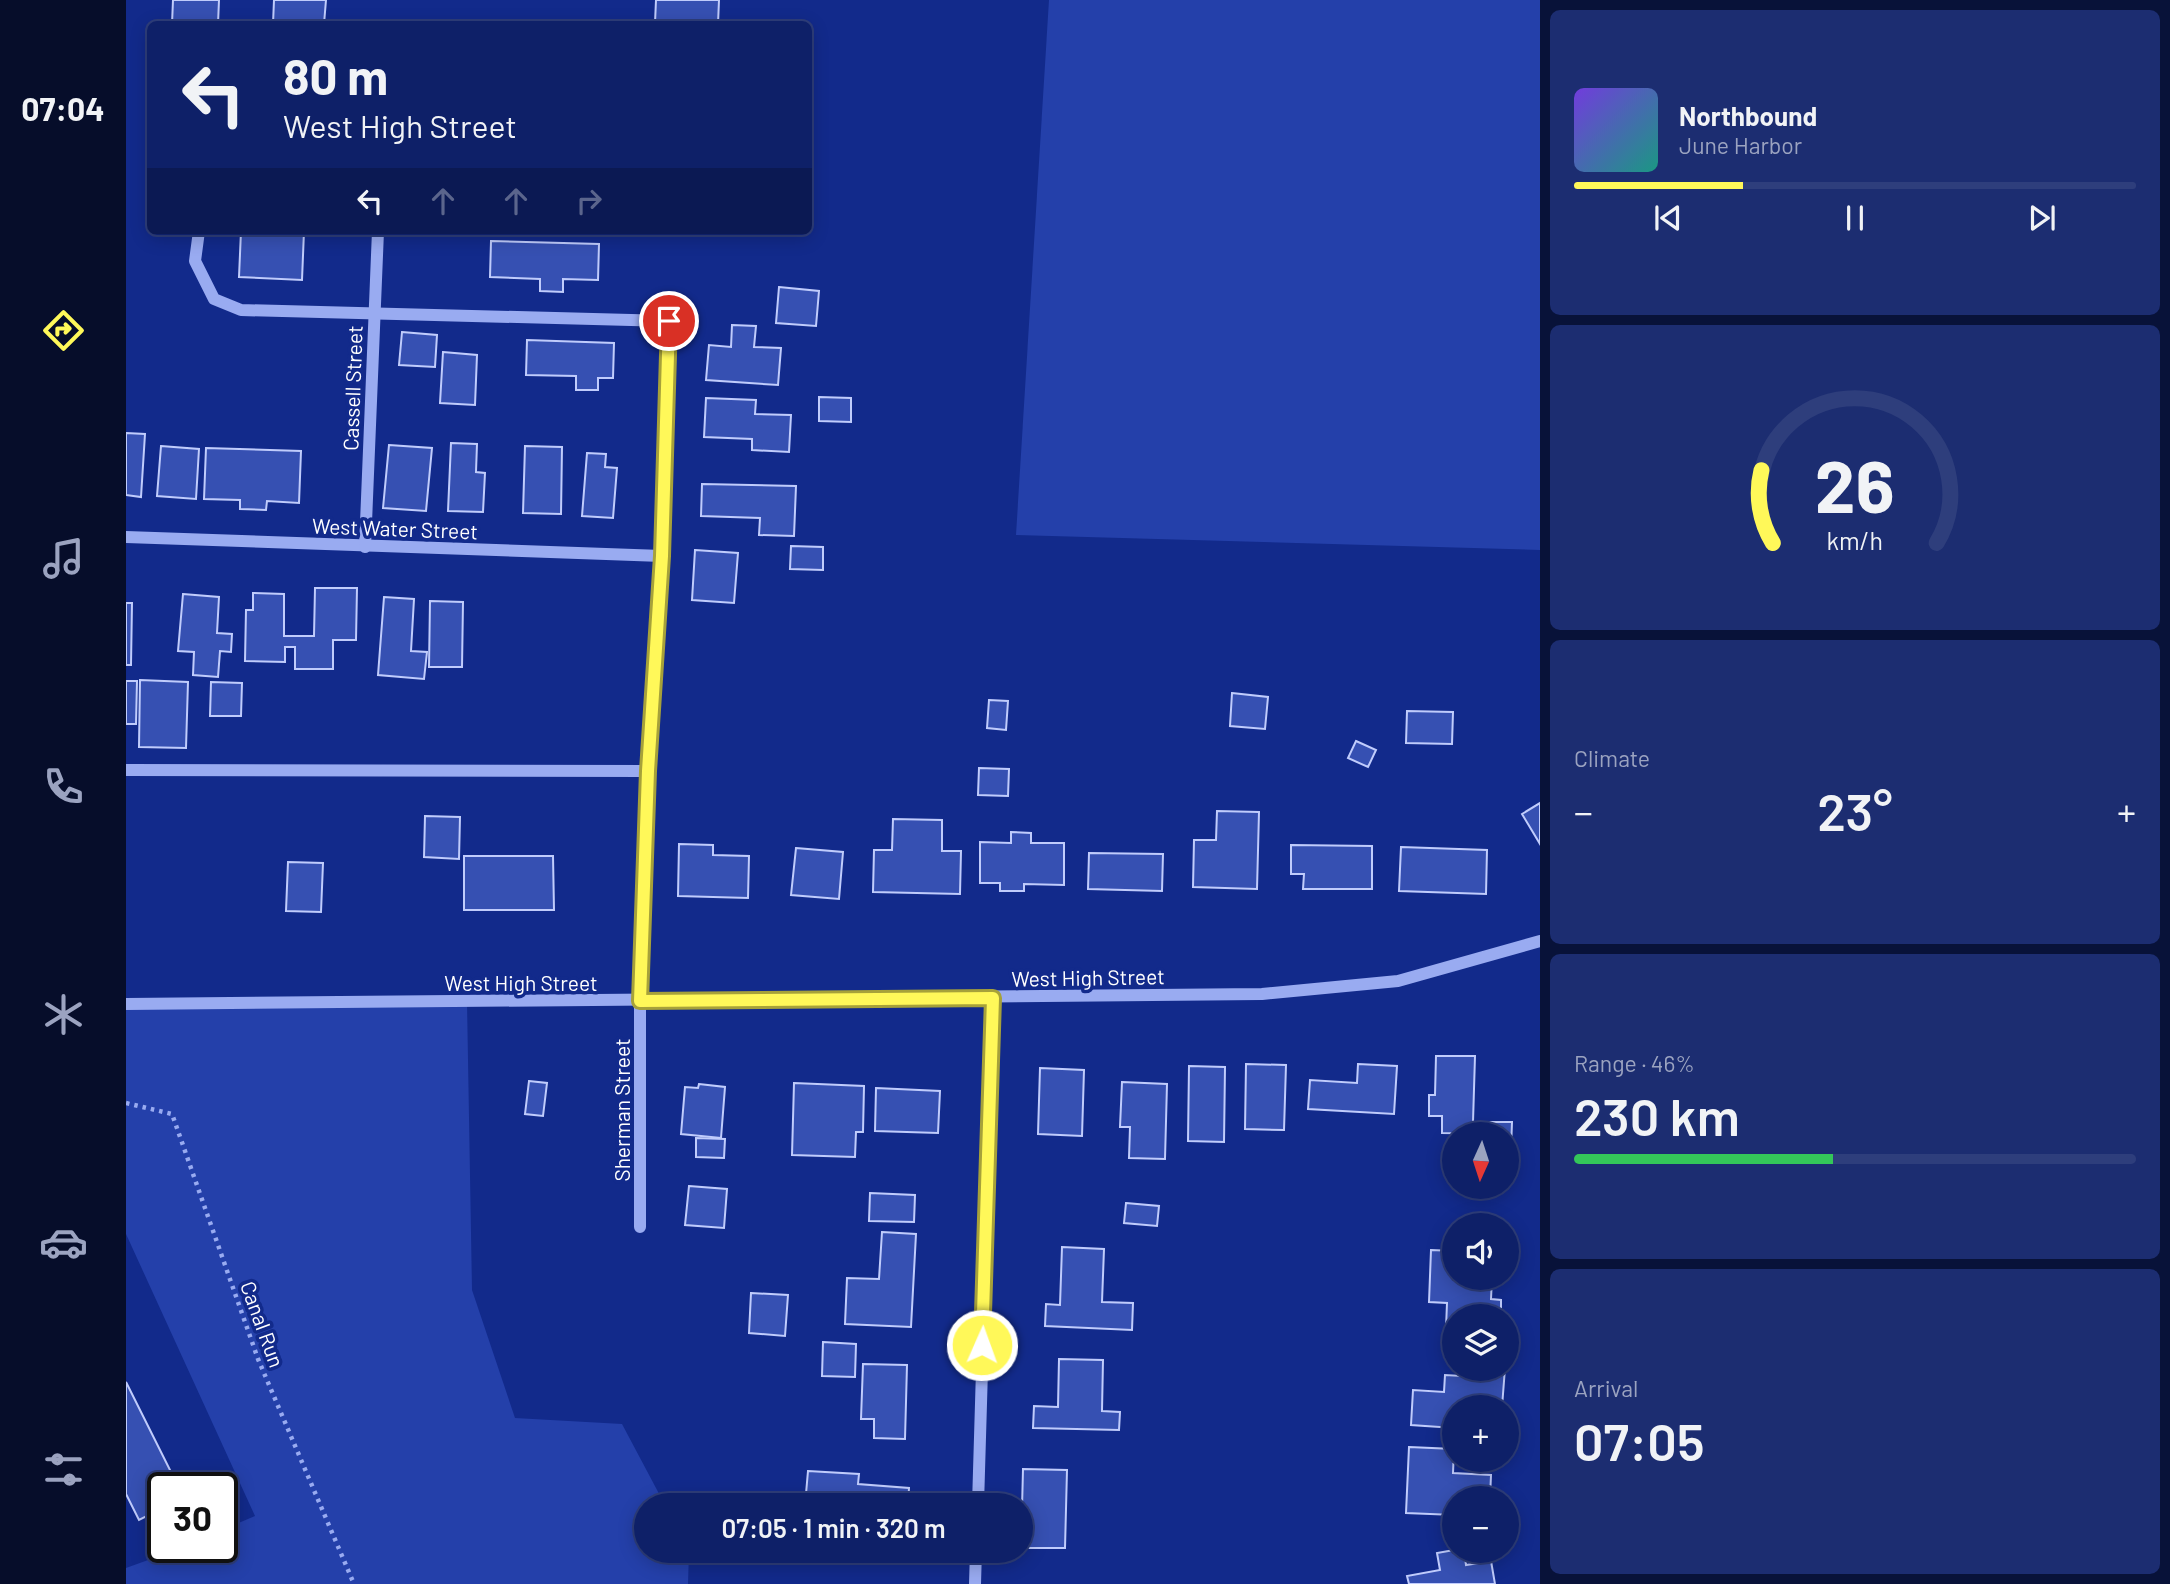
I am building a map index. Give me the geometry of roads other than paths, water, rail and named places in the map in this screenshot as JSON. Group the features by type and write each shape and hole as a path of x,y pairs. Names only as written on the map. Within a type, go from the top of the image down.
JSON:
{"street":[{"path":"198,235 195,261 214,299 241,310 375,314"},
{"name":"Cassell Street","path":"365,547 378,235"},
{"name":"Sherman Street","path":"375,314 669,321 662,556 648,771 640,1001 640,1227"},
{"name":"West Water Street","path":"126,537 662,556"},
{"path":"126,770 648,771"},
{"name":"West High Street","path":"126,1004 1262,994 1398,982 1540,941"},
{"path":"978,1493 993,998"},
{"path":"975,1584 976,1563"}]}
